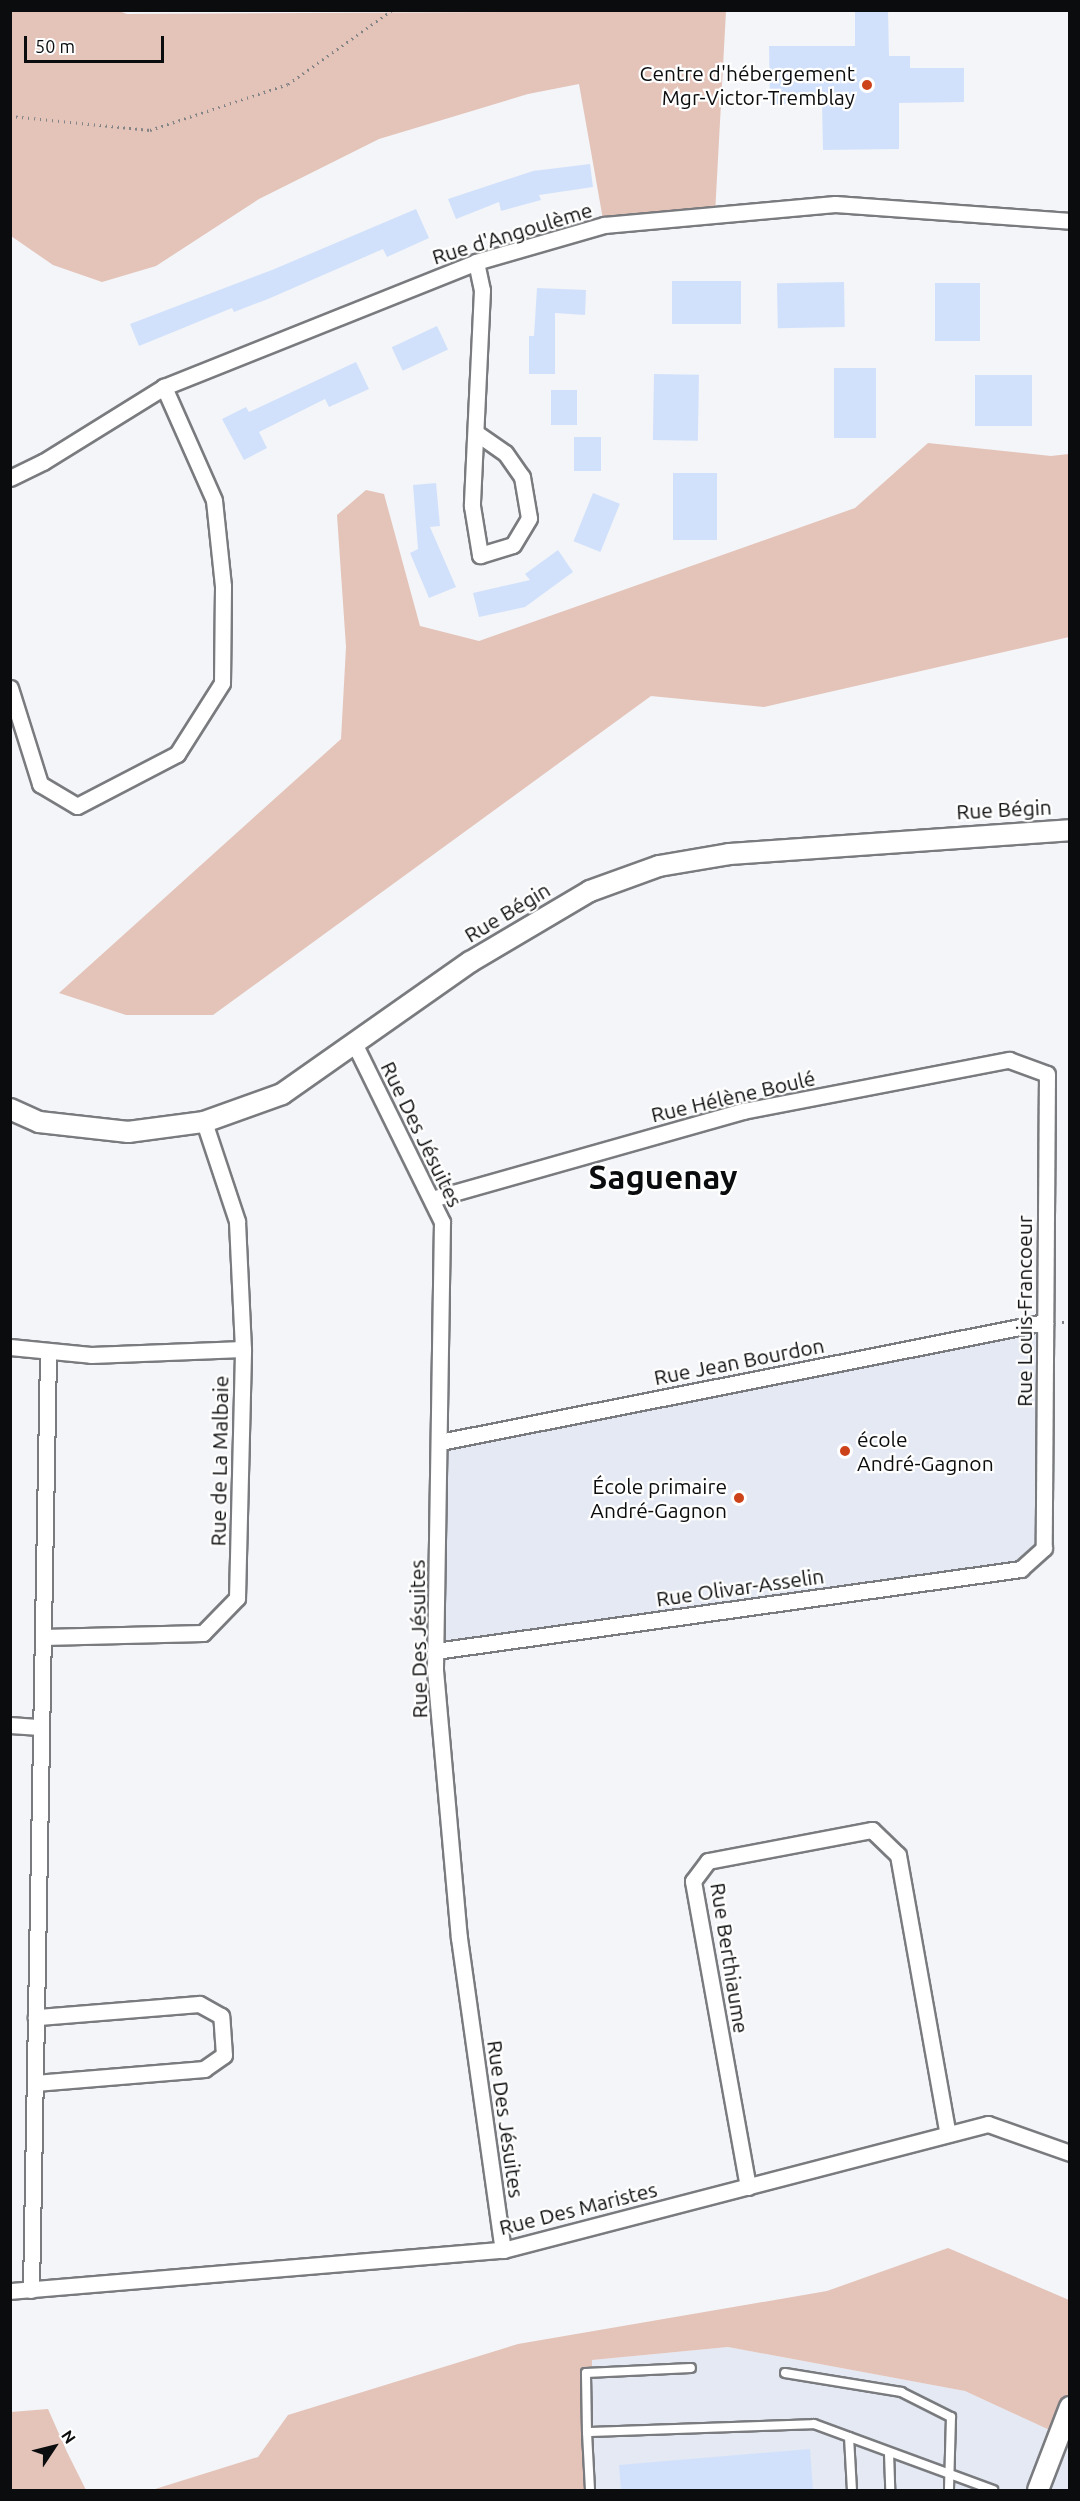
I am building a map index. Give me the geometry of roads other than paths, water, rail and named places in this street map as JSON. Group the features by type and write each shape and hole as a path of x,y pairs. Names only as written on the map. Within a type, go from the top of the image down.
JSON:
{"street":[{"name":"Rue d'Angoulème","path":"10,478 43,462 164,387 476,262 604,225 835,204 1070,221"},
{"path":"476,262 482,290 478,434 472,506 480,555 513,545 529,518 522,477 505,453 478,434"},
{"path":"10,688 40,784 77,806 177,754 222,683 223,586 214,500 164,387"},
{"name":"Rue Bégin","path":"10,1109 39,1122 128,1132 204,1122 282,1094 470,962 590,891 659,866 729,854 1070,830"},
{"name":"Rue Des Jésuites","path":"354,1043 442,1222 435,1651 459,1938 503,2250"},
{"name":"Rue Hélène Boulé","path":"432,1199 743,1111 1009,1060 1047,1074"},
{"name":"Rue Louis-Francoeur","path":"1044,1548 1047,1074"},
{"name":"Rue de La Malbaie","path":"43,1637 203,1633 237,1598 243,1349 237,1221 204,1122"},
{"name":"Rue Jean Bourdon","path":"440,1442 1045,1322"},
{"path":"10,1347 91,1355 243,1349"},
{"path":"31,2290 48,1350"},
{"name":"Rue Olivar-Asselin","path":"435,1651 1021,1569 1044,1548"},
{"path":"10,1725 40,1727"},
{"name":"Rue Berthiaume","path":"748,2187 693,1881 708,1861 872,1830 898,1855 947,2131"},
{"path":"34,2083 204,2069 224,2055 221,2016 199,2004 36,2017"},
{"name":"Rue Des Maristes","path":"10,2291 503,2250 748,2187 947,2131 988,2124 1070,2153"},
{"path":"1038,2490 1070,2407"}],"lane":[{"path":"590,2490 586,2432 586,2373 691,2368"},
{"path":"785,2373 901,2392 951,2417 949,2490"},
{"path":"586,2432 814,2424 993,2490"},
{"path":"849,2437 852,2490"},
{"path":"889,2453 890,2490"}],"place":[{"name":"Centre d'hébergement Mgr-Victor-Tremblay","path":"867,85"},
{"name":"école André-Gagnon","path":"845,1451"},
{"name":"École primaire André-Gagnon","path":"739,1498"}],"district":[{"name":"Saguenay","path":"663,1177"}]}
